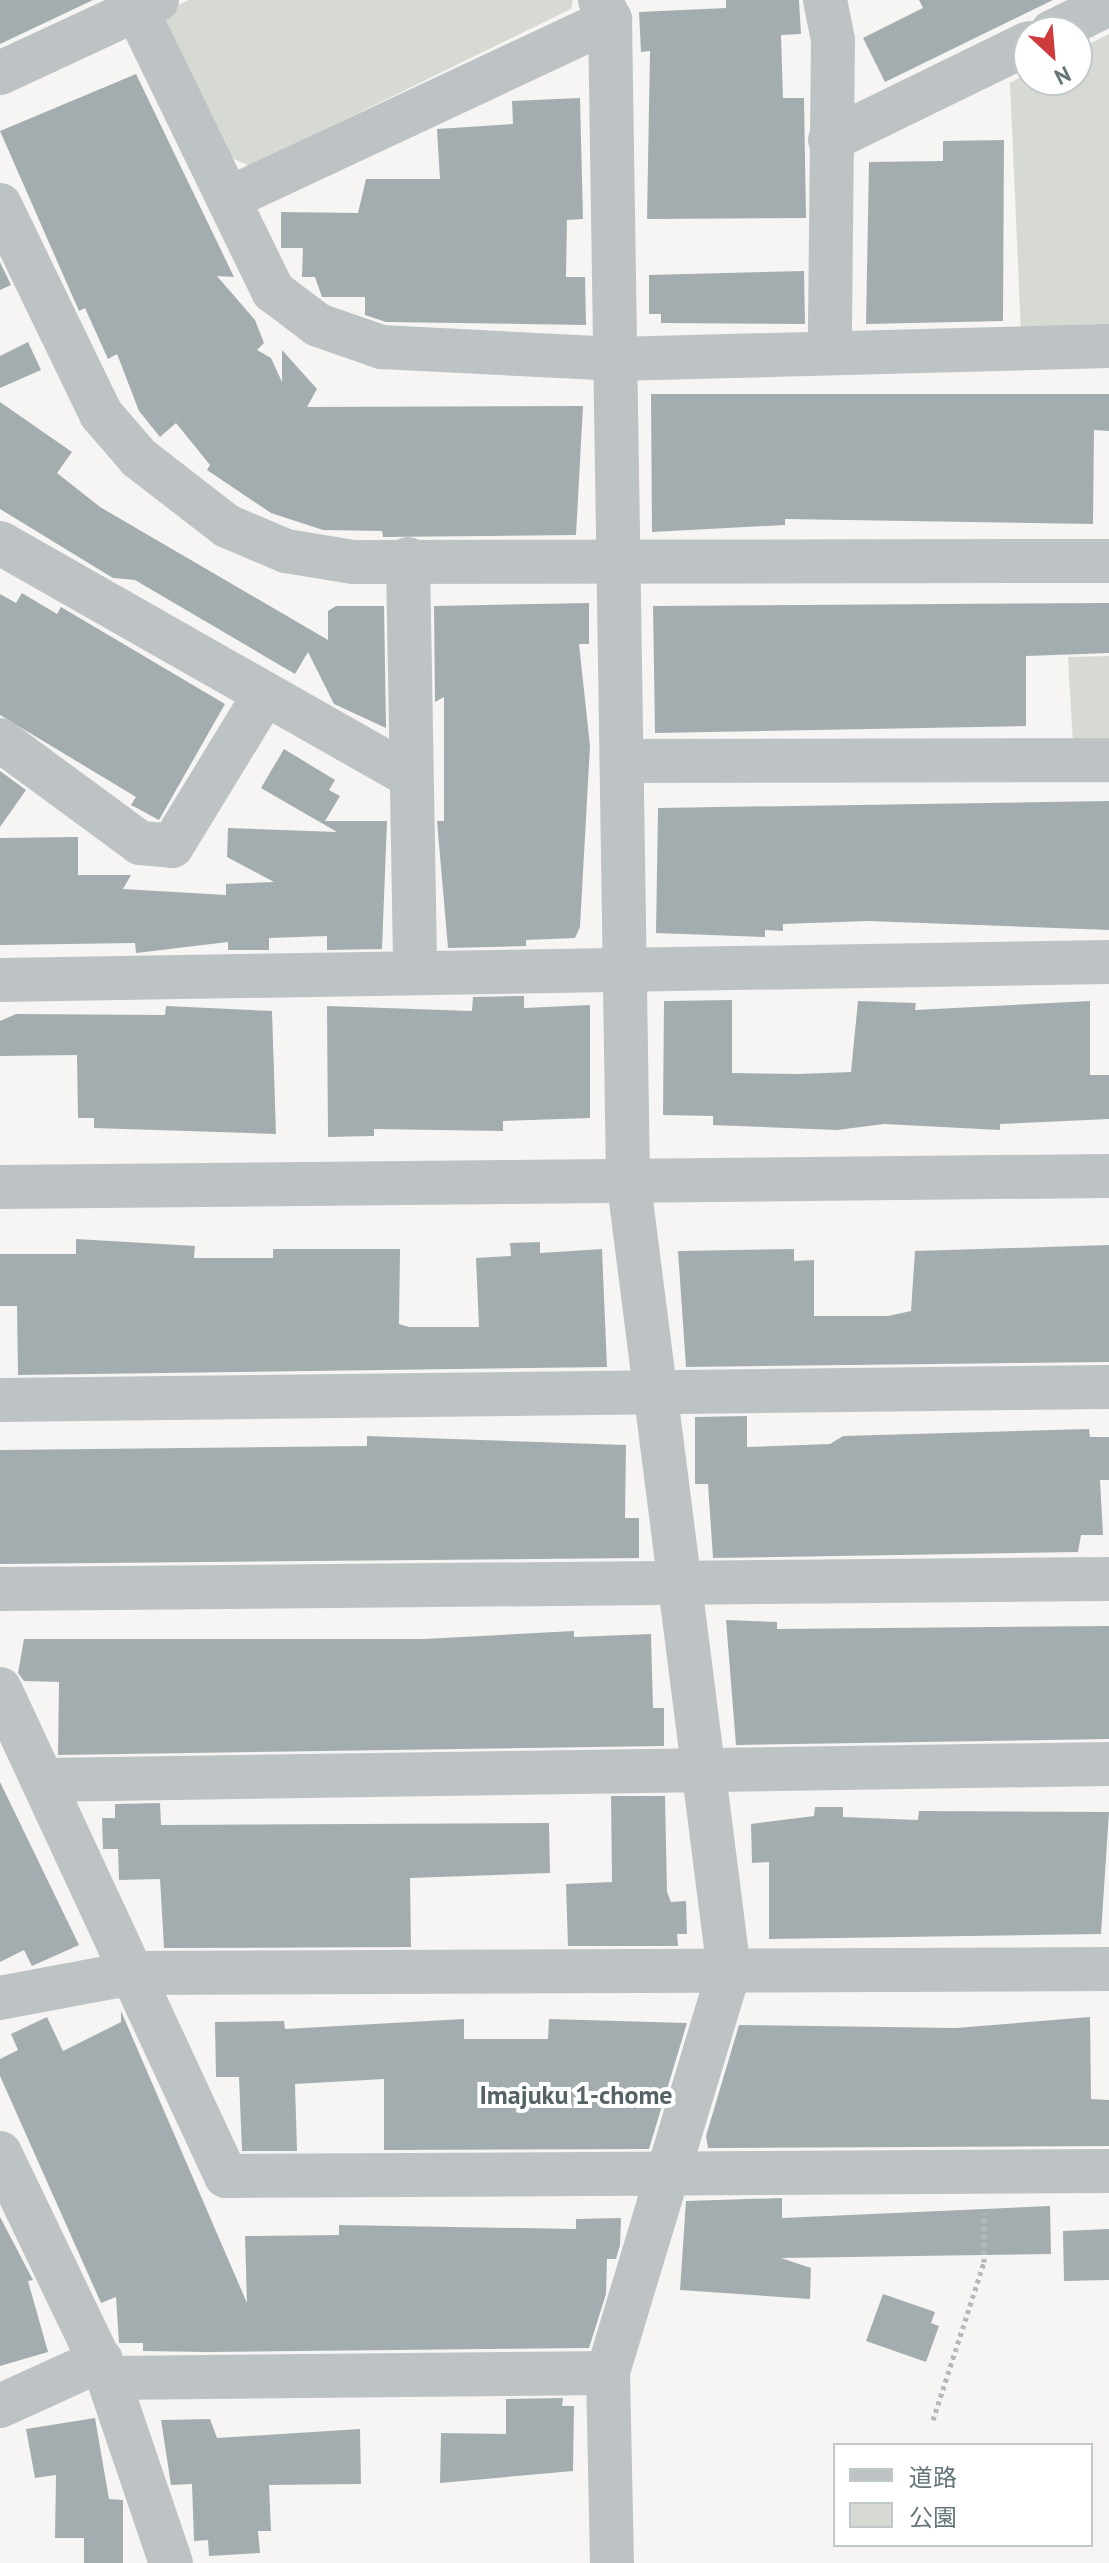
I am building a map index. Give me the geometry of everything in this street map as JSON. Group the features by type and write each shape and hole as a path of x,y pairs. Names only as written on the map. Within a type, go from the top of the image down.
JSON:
{"street":[{"path":"825,0 833,40 830,348"},
{"path":"1085,16 1109,4"},
{"path":"0,73 146,5 273,291 318,325 381,347 616,359 830,348 1109,346"},
{"path":"230,198 605,10 621,562 628,1177 729,1971 608,2373 612,2563"},
{"path":"830,140 1013,51"},
{"path":"0,205 101,414 139,458 227,526 286,551 353,562 408,559 1109,561"},
{"path":"0,543 408,775"},
{"path":"408,559 408,775 415,972"},
{"path":"0,740 140,843 172,846 264,695"},
{"path":"622,761 1109,760"},
{"path":"0,980 1109,962"},
{"path":"0,1187 628,1177 1109,1176"},
{"path":"0,1400 1109,1387"},
{"path":"0,1589 1109,1579"},
{"path":"0,1689 226,2176 669,2176 1109,2171"},
{"path":"43,1780 1109,1764"},
{"path":"0,1998 133,1973 1109,1969"},
{"path":"6,2179 104,2369 171,2563"},
{"path":"0,2406 104,2369 608,2373"}],"path":[{"path":"933,2420 984,2262 984,2172"}],"green space":[{"path":"189,0 573,0 571,9 250,166 225,155 163,31 169,9"},
{"path":"1109,34 1109,331 1021,333 1010,83 1013,81 1013,96 1093,96 1093,42"},
{"path":"1109,656 1109,744 1073,744 1068,657"}],"building":[{"path":"0,0 93,0 0,44"},
{"path":"726,0 799,0 801,34 781,35 783,98 804,98 806,218 647,219 650,51 641,52 639,12 726,8"},
{"path":"919,0 1053,0 1020,16 1013,16 1013,20 885,82 863,38 923,8"},
{"path":"136,74 234,277 217,276 255,320 264,343 257,350 271,358 282,382 282,350 317,389 307,407 583,406 576,535 383,537 382,531 323,530 271,513 207,470 210,465 176,423 160,437 139,411 117,354 108,359 85,308 79,311 0,131"},
{"path":"580,98 583,219 567,220 566,277 585,277 586,325 386,322 365,315 365,297 322,297 315,277 302,277 303,248 281,248 281,212 358,213 366,179 440,179 437,129 513,124 512,101"},
{"path":"1004,140 1003,321 866,324 869,162 943,161 943,141"},
{"path":"0,262 11,285 0,290"},
{"path":"804,271 805,324 661,323 661,314 649,314 649,275"},
{"path":"28,342 41,370 0,388 0,356"},
{"path":"651,394 1109,394 1109,431 1094,430 1093,524 785,519 785,525 652,532"},
{"path":"0,402 72,452 57,473 100,507 328,640 328,611 336,606 384,606 386,728 334,704 308,652 295,674 135,580 113,578 0,509"},
{"path":"22,593 57,614 61,607 225,704 159,820 131,805 136,797 0,715 0,594 16,603"},
{"path":"589,603 589,644 579,644 590,746 580,927 575,938 526,940 526,946 448,948 437,821 444,821 444,697 435,702 434,606"},
{"path":"1109,603 1109,653 1026,656 1026,726 655,733 653,606"},
{"path":"284,749 335,780 329,790 340,796 325,821 387,821 382,949 327,950 327,936 269,938 269,950 228,950 228,942 136,953 135,943 0,945 0,838 78,837 78,875 131,875 123,889 226,895 226,884 274,882 227,857 228,828 337,832 261,788"},
{"path":"0,771 26,790 0,827"},
{"path":"1109,801 1109,930 868,921 783,924 783,931 765,930 765,937 656,933 658,808"},
{"path":"524,996 524,1008 590,1005 590,1118 503,1121 503,1131 374,1129 374,1136 328,1137 327,1006 472,1011 473,997"},
{"path":"732,1000 732,1073 799,1074 851,1072 858,1001 916,1003 915,1010 1090,1001 1090,1075 1109,1075 1109,1119 1000,1124 1000,1130 884,1124 837,1130 713,1125 713,1116 663,1115 664,1001"},
{"path":"166,1006 272,1011 276,1134 94,1128 94,1118 78,1118 77,1055 0,1056 0,1021 16,1014 165,1015"},
{"path":"76,1239 195,1246 194,1258 273,1258 273,1249 400,1249 399,1324 409,1327 479,1327 476,1258 511,1256 510,1243 540,1242 540,1253 602,1249 607,1367 18,1375 17,1306 0,1306 0,1254 76,1254"},
{"path":"1109,1245 1109,1362 686,1367 678,1251 794,1249 794,1261 814,1260 814,1316 888,1316 911,1311 915,1251"},
{"path":"747,1416 747,1447 830,1444 843,1436 1089,1429 1090,1437 1109,1437 1109,1480 1100,1480 1103,1535 1081,1535 1078,1552 713,1558 708,1484 695,1484 695,1417"},
{"path":"367,1436 626,1445 625,1518 639,1518 639,1558 0,1564 0,1450 367,1446"},
{"path":"726,1620 777,1622 777,1629 1109,1626 1109,1739 736,1745"},
{"path":"574,1631 574,1637 651,1634 653,1708 664,1708 664,1746 58,1755 59,1682 24,1681 18,1673 24,1639 424,1639"},
{"path":"0,1782 79,1945 32,1966 24,1950 0,1962"},
{"path":"611,1796 665,1796 667,1892 671,1902 686,1901 687,1934 677,1934 678,1946 568,1946 566,1884 612,1882"},
{"path":"160,1803 161,1825 549,1823 550,1873 410,1878 411,1947 164,1948 160,1879 119,1880 118,1849 103,1849 102,1818 115,1818 115,1804"},
{"path":"815,1807 843,1807 843,1817 918,1820 919,1811 1109,1812 1101,1934 769,1939 769,1862 752,1863 751,1824 814,1816"},
{"path":"121,2011 247,2303 245,2236 339,2235 339,2225 576,2229 576,2219 621,2218 620,2245 616,2259 607,2259 606,2294 589,2348 207,2352 143,2351 143,2343 119,2343 116,2297 101,2303 0,2076 0,2059 18,2050 11,2034 47,2017 63,2051 121,2022"},
{"path":"1090,2017 1091,2099 1109,2100 1109,2146 708,2148 706,2136 739,2025 956,2028"},
{"path":"464,2019 464,2039 548,2039 549,2019 687,2023 649,2149 384,2150 384,2079 295,2084 297,2151 242,2151 239,2077 216,2077 215,2022 284,2021 285,2029"},
{"path":"782,2198 782,2218 1050,2206 1051,2254 781,2258 811,2268 810,2299 680,2290 686,2201"},
{"path":"0,2217 33,2280 28,2281 48,2352 0,2366"},
{"path":"1109,2229 1109,2280 1064,2281 1063,2231"},
{"path":"883,2294 935,2312 931,2323 939,2326 926,2362 866,2341"},
{"path":"563,2398 562,2406 574,2406 573,2471 440,2483 441,2433 506,2434 506,2399"},
{"path":"95,2418 109,2499 123,2500 123,2563 84,2563 84,2538 55,2538 56,2475 35,2478 26,2429"},
{"path":"210,2419 217,2438 360,2429 361,2484 269,2485 271,2531 258,2531 260,2553 209,2556 208,2540 194,2541 192,2484 171,2485 161,2420"}],"district":[{"name":"Imajuku 1-chome","path":"576,2095"}]}
